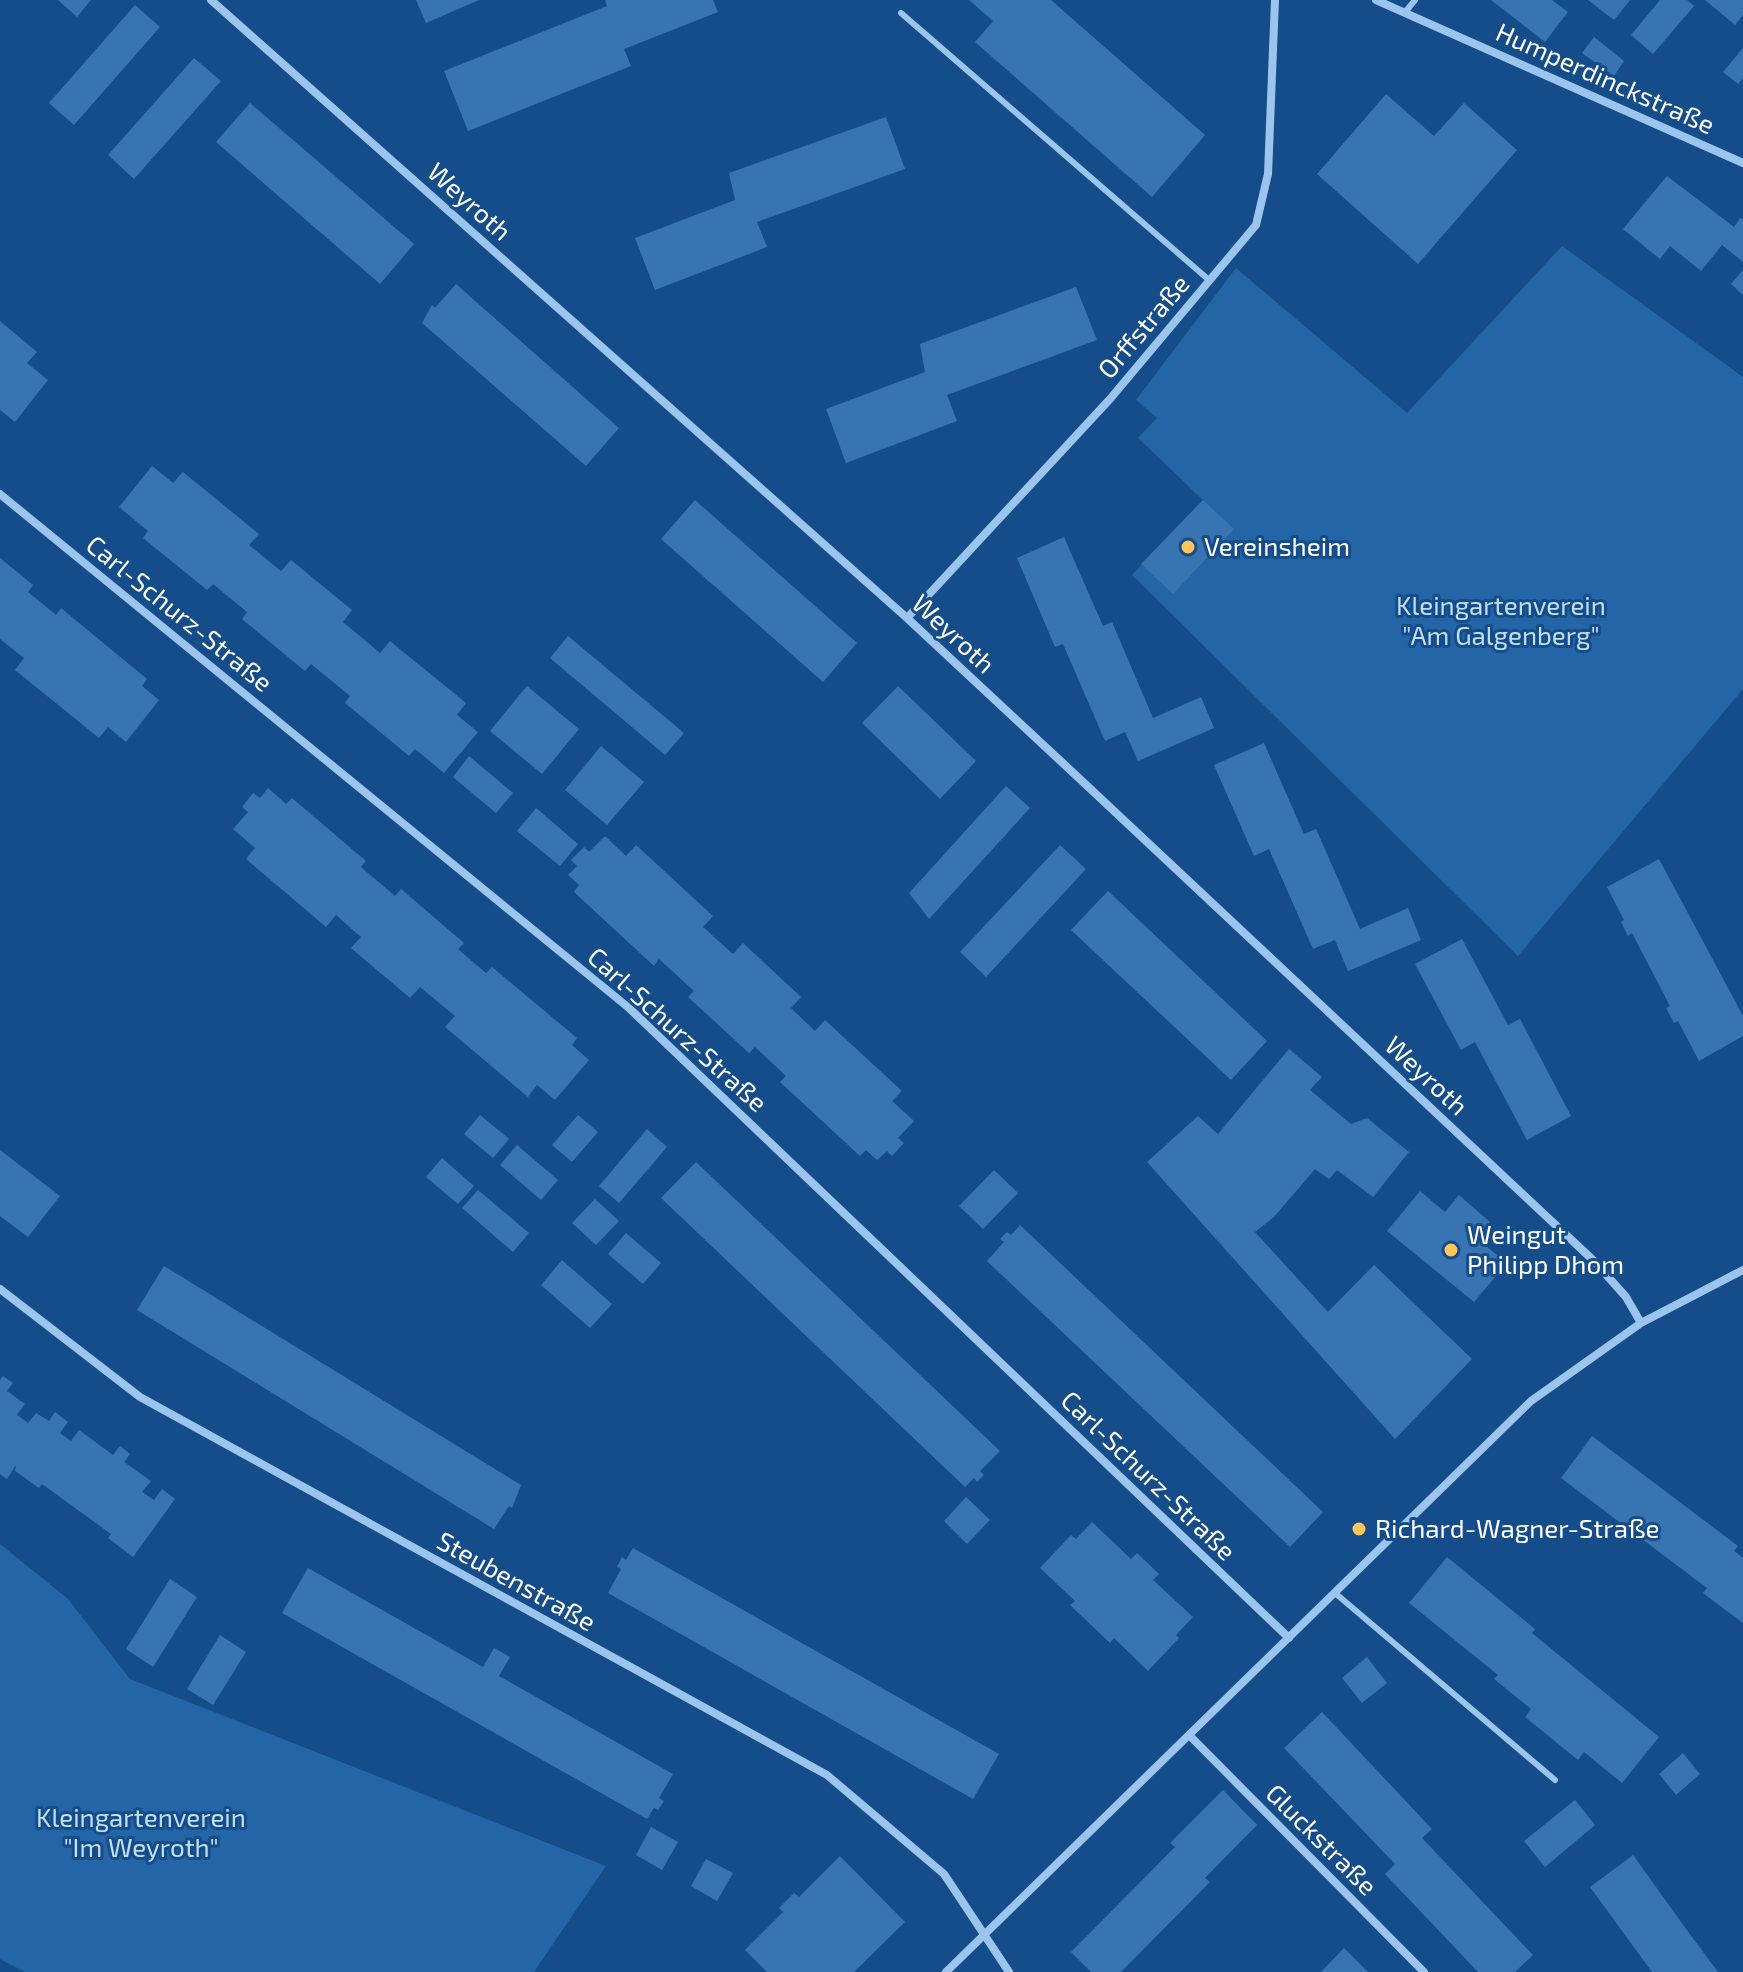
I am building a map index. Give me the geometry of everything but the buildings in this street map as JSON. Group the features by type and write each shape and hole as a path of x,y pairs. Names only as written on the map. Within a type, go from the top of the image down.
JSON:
{"street":[{"name":"Weyroth","path":"211,0 907,618 1594,1261 1626,1297 1641,1323"},
{"name":"Orffstraße","path":"907,618 1037,481 1256,225 1268,174 1275,0"},
{"name":"Humperdinckstraße","path":"1376,0 1743,163"},
{"name":"Carl-Schurz-Straße","path":"0,494 629,1008 1289,1638"},
{"path":"946,1972 987,1936 1531,1401 1641,1323 1743,1270"},
{"name":"Steubenstraße","path":"0,1289 140,1397 827,1775 944,1874 1009,1972"},
{"name":"Gluckstraße","path":"1190,1736 1424,1972"}],"lane":[{"path":"1406,11 1415,0"},
{"path":"901,13 1209,280"},
{"path":"1335,1593 1555,1780"}],"green space":[{"name":"Kleingartenverein \"Am Galgenberg\"","path":"1562,246 1743,377 1743,689 1518,956 1132,575 1203,500 1138,438 1157,418 1136,400 1236,268 1407,413"},
{"name":"Kleingartenverein \"Im Weyroth\"","path":"0,1544 68,1599 130,1679 606,1866 534,1972 25,1972 0,1959"}],"place":[{"name":"Vereinsheim","path":"1188,547"},
{"name":"Weingut Philipp Dhom","path":"1451,1250"},
{"name":"Richard-Wagner-Straße","path":"1359,1529"}]}
